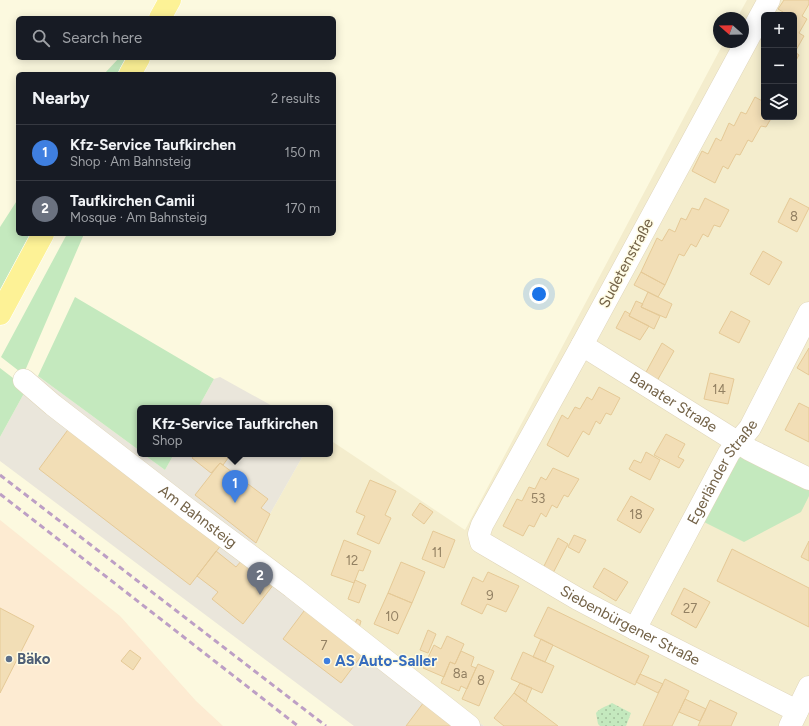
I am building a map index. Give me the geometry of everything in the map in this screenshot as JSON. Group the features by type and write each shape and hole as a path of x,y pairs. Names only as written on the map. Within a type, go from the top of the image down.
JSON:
{"main road":[{"path":"161,16 170,0"},
{"path":"131,72 138,60"},
{"path":"0,314 42,236"}],"street":[{"name":"Sudetenstraße","path":"482,525 582,345 769,0"},
{"name":"Egerländer Straße","path":"635,629 728,453 750,428 809,313"},
{"name":"Banater Straße","path":"582,345 750,450 809,479"},
{"name":"Am Bahnsteig","path":"24,380 53,405 292,587 468,726"},
{"name":"Siebenbürgener Straße","path":"482,525 479,534 481,542 578,599 635,629 794,718"},
{"path":"794,718 809,687"}],"shaded area":[{"path":"747,0 809,0 809,726 484,726 363,635 253,549 270,514 302,457 333,457 333,442 465,530 721,48 749,48 749,12 740,12"},
{"path":"38,376 137,449 137,457 147,457 165,470 172,457 302,457 270,514 253,550 484,726 354,726 0,461 0,437 28,386"},
{"path":"220,377 271,405 200,405 214,379"},
{"path":"0,520 120,616 196,701 223,726 0,726"}],"green space":[{"path":"117,60 124,60 118,72 106,72"},
{"path":"16,202 16,236 29,236 0,290 0,227"},
{"path":"66,236 83,236 21,380 28,386 0,437 0,368 13,378 19,371 1,357"},
{"path":"75,297 214,379 200,405 137,405 137,449 38,376"},
{"path":"740,454 809,490 809,496 801,512 744,542 698,519"},
{"path":"147,457 172,457 165,470"},
{"path":"612,703 631,713 626,726 600,726 598,724 596,713"}],"building":[{"path":"784,0 809,0 809,4 802,16 807,19 799,33 804,36 797,48 797,12 783,12 778,9"},
{"path":"755,97 761,100 761,120 770,120 766,127 761,126 752,142 748,140 740,155 736,154 728,169 723,166 715,183 692,171 702,151 708,154 716,138 721,141 729,123 734,126 741,112 746,114"},
{"path":"705,198 729,210 720,227 714,225 708,237 703,234 696,247 691,244 684,256 679,254 665,285 641,272 657,238 662,241 669,229 675,232 681,218 686,220 692,208 699,210"},
{"path":"790,198 809,208 797,232 778,222"},
{"path":"763,251 782,262 769,285 750,274"},
{"path":"641,272 665,285 658,297 634,285"},
{"path":"648,292 672,304 666,318 641,307"},
{"path":"636,301 643,304 641,307 660,316 654,329 629,316"},
{"path":"625,311 630,314 629,316 649,326 640,340 616,328"},
{"path":"731,311 750,321 739,343 719,333"},
{"path":"662,343 674,351 657,381 645,374"},
{"path":"809,348 809,375 797,368"},
{"path":"710,373 734,379 728,404 704,399"},
{"path":"599,387 620,398 611,415 606,413 600,424 596,421 589,435 583,431 568,457 547,445 562,415 568,419 575,407 580,409 587,397 592,400"},
{"path":"799,403 809,408 809,442 785,430"},
{"path":"70,427 222,544 190,585 39,469"},
{"path":"666,434 685,444 678,457 684,460 679,468 654,455"},
{"path":"646,452 660,460 650,480 629,469 634,460 641,463"},
{"path":"229,457 223,465 220,463 211,473 192,458"},
{"path":"220,463 268,499 261,508 270,514 256,543 195,495"},
{"path":"553,468 579,479 568,497 564,495 557,508 552,505 546,517 541,513 534,527 529,525 523,536 503,526 517,499 522,501 529,487 535,489 541,477 546,480"},
{"path":"370,480 396,491 385,515 391,518 379,544 357,534 365,516 356,512"},
{"path":"631,496 654,509 640,533 617,520"},
{"path":"420,503 433,512 424,524 412,515"},
{"path":"433,531 455,540 444,568 422,559"},
{"path":"574,535 586,540 579,553 568,547"},
{"path":"558,538 568,544 552,575 542,570"},
{"path":"344,540 371,551 363,571 359,570 354,583 331,575"},
{"path":"809,541 809,561 801,557"},
{"path":"732,549 809,588 809,627 717,581"},
{"path":"216,551 236,567 242,560 274,584 243,624 212,599 218,592 197,576"},
{"path":"401,562 425,572 412,603 388,593"},
{"path":"604,568 628,582 616,601 593,587"},
{"path":"488,572 519,586 506,612 487,604 482,614 461,604 473,577 483,582"},
{"path":"355,580 366,585 359,603 348,599"},
{"path":"684,588 710,602 696,628 671,614"},
{"path":"388,593 412,603 398,634 374,624"},
{"path":"307,607 365,651 341,683 283,639"},
{"path":"548,607 649,656 635,685 534,636"},
{"name":"Bäko","path":"0,608 34,626 0,693"},
{"path":"357,619 361,621 359,628 354,626"},
{"path":"428,630 436,634 428,653 420,650"},
{"path":"447,636 464,644 455,664 450,662 444,677 423,668 434,645 441,649"},
{"path":"541,639 553,645 545,662 533,657"},
{"path":"130,650 141,658 133,670 121,661"},
{"path":"461,651 474,657 471,666 476,668 467,689 461,686 459,691 441,683 450,662 455,664"},
{"path":"523,652 554,666 542,693 511,679"},
{"path":"478,664 494,671 479,706 462,699"},
{"path":"640,674 663,684 658,693 636,682"},
{"path":"665,679 689,691 672,726 643,726"},
{"path":"520,683 532,688 526,702 514,693"},
{"path":"514,693 558,726 504,726 494,718"},
{"path":"685,699 706,709 700,721 679,712"},
{"path":"710,700 737,713 731,726 698,726"},
{"path":"424,702 455,726 406,726"}],"railway":[{"path":"0,475 326,726"},
{"path":"0,494 298,726"}],"place":[{"name":"Kfz-Service Taufkirchen","path":"235,503"},
{"name":"Taufkirchen Camii","path":"260,595"},
{"name":"Bäko","path":"9,659"},
{"name":"AS Auto-Saller","path":"327,661"}]}
